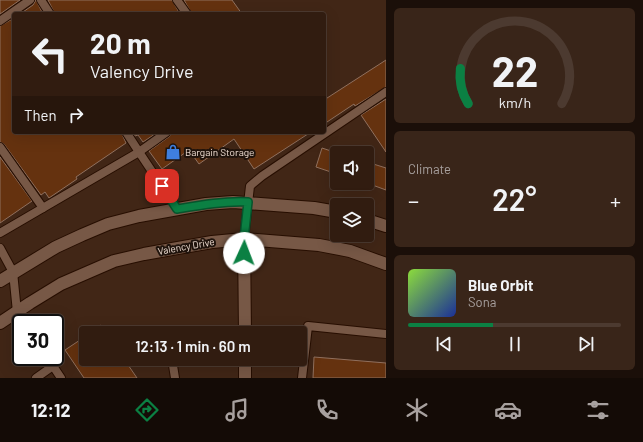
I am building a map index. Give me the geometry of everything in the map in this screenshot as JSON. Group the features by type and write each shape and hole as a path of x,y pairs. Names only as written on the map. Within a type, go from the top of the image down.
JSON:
{"street":[{"path":"0,281 12,272 56,247 108,224 138,216 206,204 233,202 248,202 330,211"},
{"path":"374,222 386,226"},
{"path":"244,239 245,326"},
{"name":"Valency Drive","path":"0,324 62,284 114,261 183,246 244,239 319,245 350,251 386,264"},
{"path":"245,366 246,378"}],"lane":[{"path":"0,20 30,0"},
{"path":"40,0 49,12"},
{"path":"177,0 186,12"},
{"path":"326,133 386,92"},
{"path":"127,134 177,209"},
{"path":"0,233 139,152 164,134"},
{"path":"244,239 250,186 262,176 324,134"},
{"path":"0,147 43,208"},
{"path":"0,248 12,272 17,312"},
{"path":"302,378 308,326 386,334"},
{"path":"36,378 53,366 61,378"},
{"path":"173,366 176,378"}],"building":[{"path":"0,0 20,0 0,14"},
{"path":"36,0 42,12 23,12 33,5"},
{"path":"48,0 172,0 179,12 54,12"},
{"path":"184,0 232,0 241,12 191,12"},
{"path":"12,19 12,134 122,134 126,143 76,177 77,179 49,198 45,192 41,195 4,144 0,142 0,26"},
{"path":"386,60 386,87 355,106 354,104 326,123 326,99"},
{"path":"386,99 386,152 361,115"},
{"path":"134,134 155,134 143,142 138,135 135,136"},
{"path":"171,134 308,134 254,169 234,139 199,164 189,150 162,169 149,151"},
{"path":"322,148 330,151 330,172 316,167"},
{"path":"0,157 32,201 0,223"},
{"path":"374,164 386,168 386,190 374,186"},
{"path":"79,341 79,366 129,366 137,378 84,378 65,350"},
{"path":"314,357 386,363 386,378 313,378"}],"place":[{"name":"Bargain Storage","path":"173,152"}],"route":[{"path":"162,186 177,209 206,204 248,202 244,253"}]}
